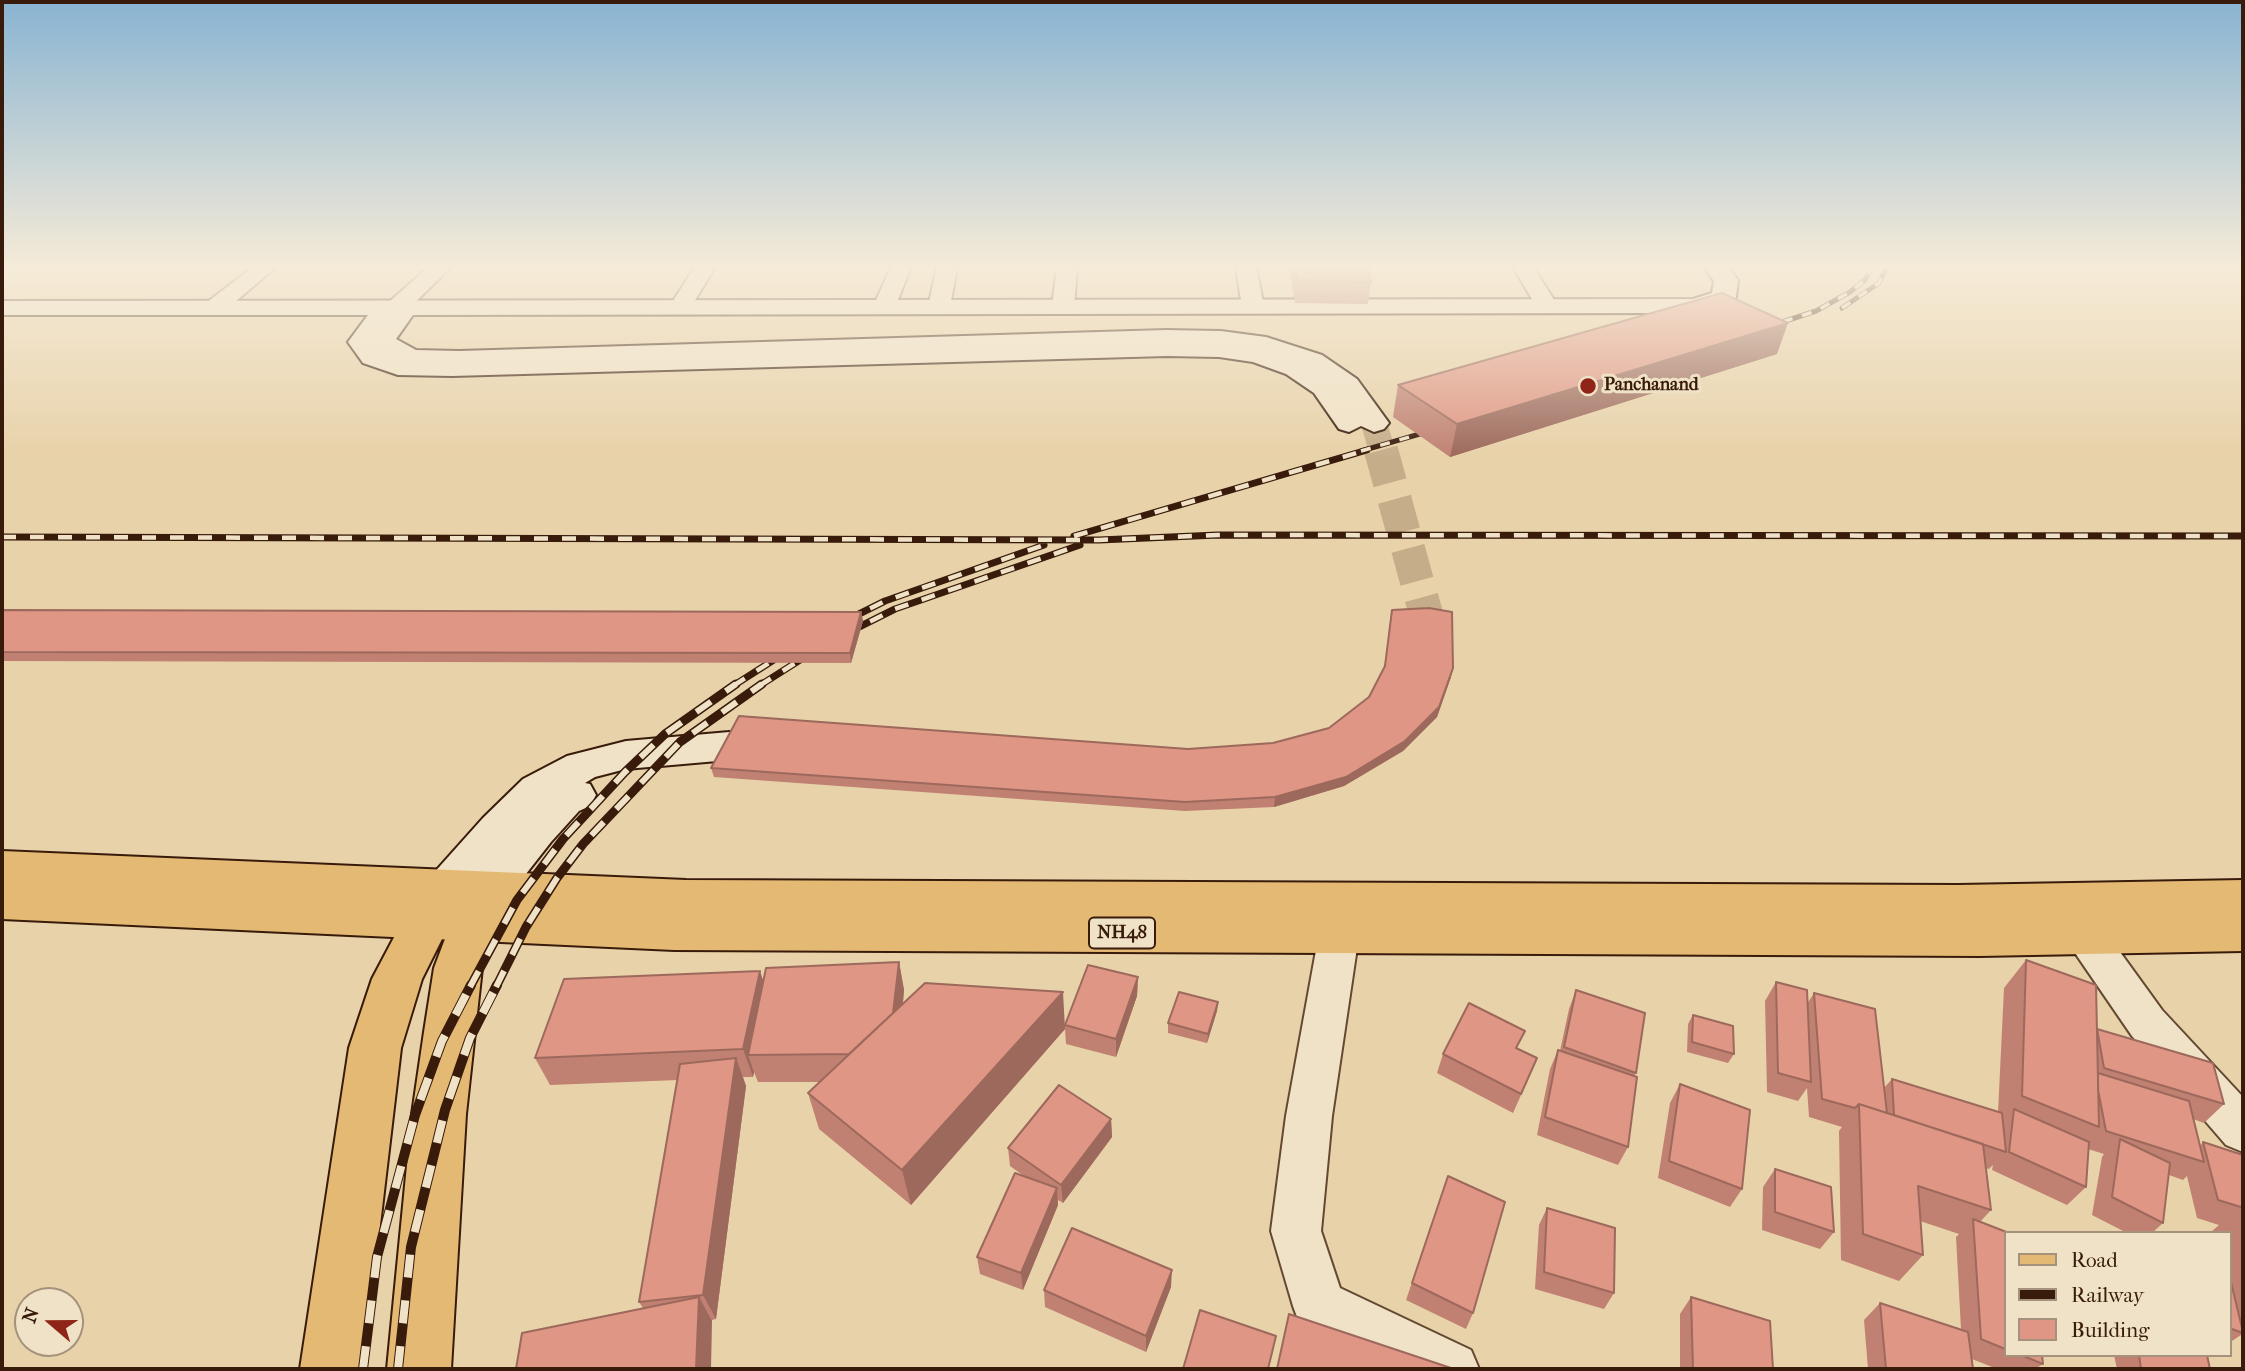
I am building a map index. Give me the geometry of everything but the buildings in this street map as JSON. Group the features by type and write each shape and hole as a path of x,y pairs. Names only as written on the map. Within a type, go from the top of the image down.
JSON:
{"main road":[{"name":"NH48","path":"2,868 459,905 674,931 2085,935 2243,932"},
{"name":"NH48","path":"2,901 459,905 686,898 1916,903 2243,898"},
{"path":"331,1369 375,1048 397,979 459,905"},
{"path":"419,1369 444,1073 458,968 459,905"}],"street":[{"path":"369,331 361,342 372,357 398,367 452,368 1167,348 1219,349 1258,355 1297,368 1324,387 1361,423"},
{"path":"459,905 564,800 581,791 621,778 724,755"},
{"path":"1339,934 1308,1116 1296,1231 1320,1306 1452,1369"},
{"path":"2085,935 2147,1023 2243,1130"}],"tunnel":[{"path":"1374,423 1382,451"},
{"path":"1381,450 1427,618 1430,661"}],"railway":[{"path":"1361,451 1437,429"},
{"path":"1074,536 1367,450"},
{"path":"2,537 1099,540 1218,535 2243,536"},
{"path":"845,621 885,601 1044,545"},
{"path":"845,634 895,609 1080,545"},
{"path":"761,685 811,653"},
{"path":"735,685 783,654"},
{"path":"470,987 517,900 563,839 625,772 665,734 735,685"},
{"path":"497,985 526,927 557,878 583,844 680,742 761,685"},
{"path":"363,1369 377,1257 415,1115 442,1041 471,985"},
{"path":"398,1369 411,1247 445,1110 470,1038 497,985"}],"place":[{"name":"Panchanand","path":"1588,386"}]}
